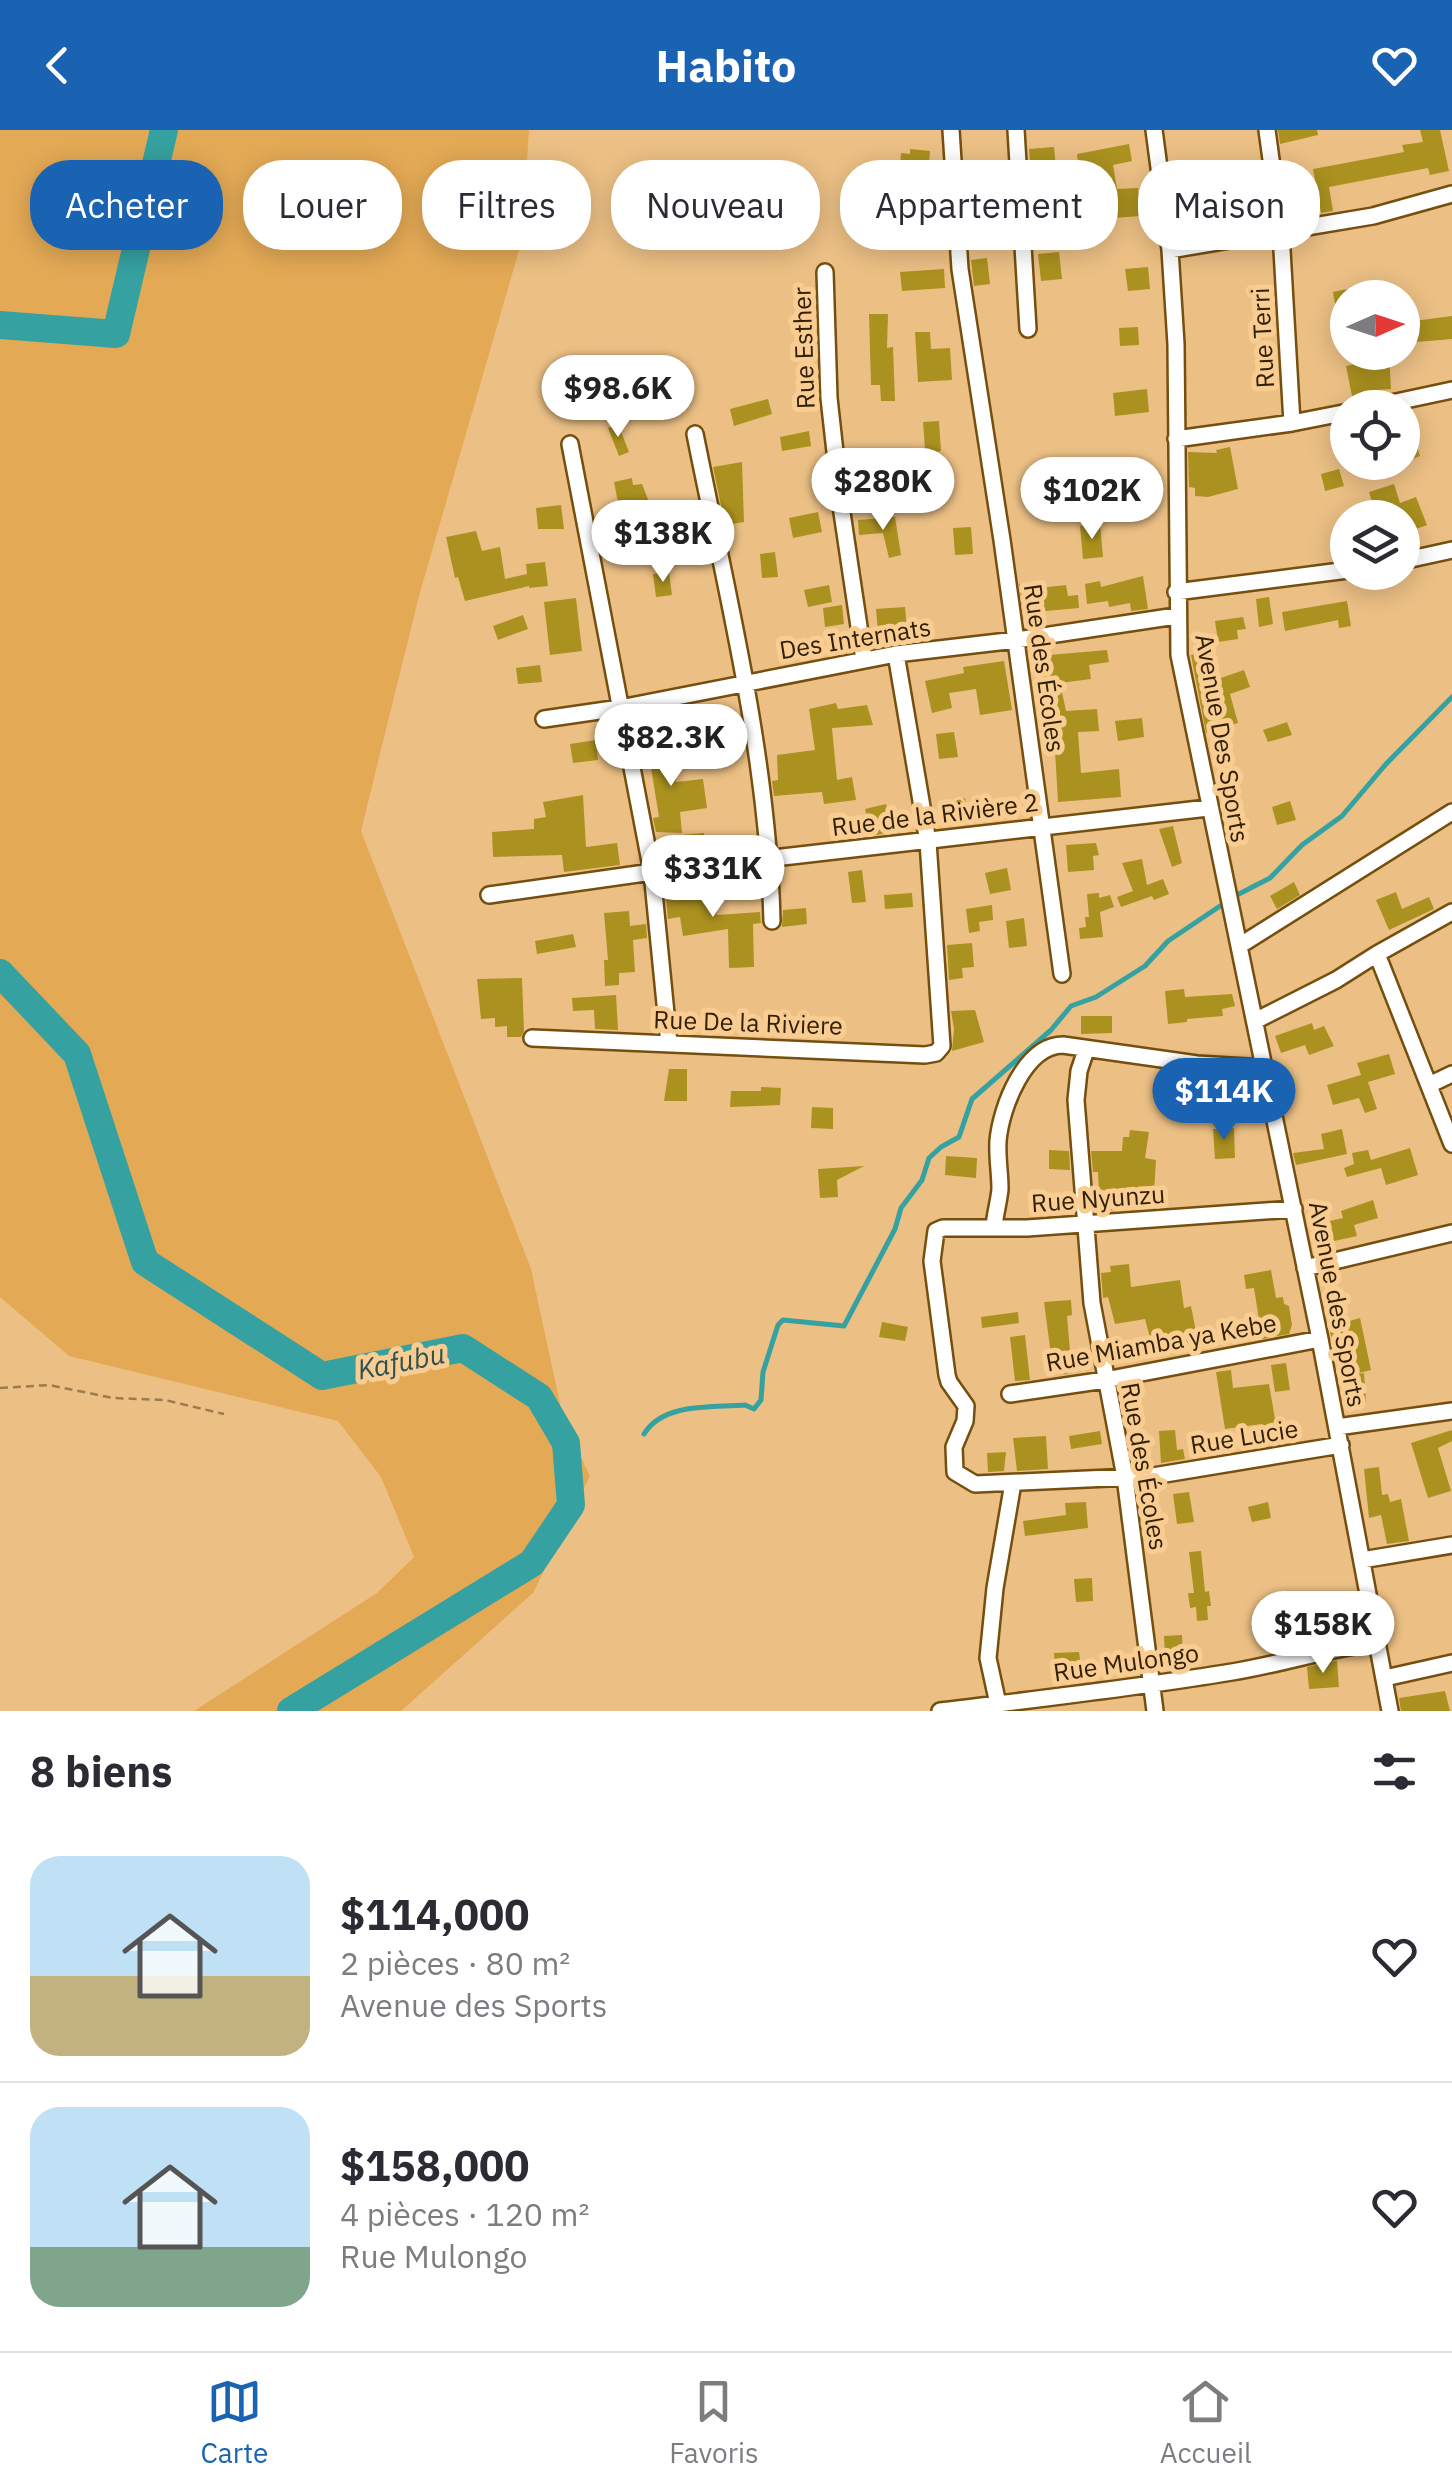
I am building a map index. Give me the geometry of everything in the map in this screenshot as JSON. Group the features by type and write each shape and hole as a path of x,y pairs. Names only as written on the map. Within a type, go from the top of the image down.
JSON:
{"street":[{"name":"Rue des Écoles","path":"951,130 960,269 1062,974"},
{"path":"1016,130 1028,329"},
{"path":"1154,130 1158,160"},
{"name":"Rue Terri","path":"1267,130 1271,160"},
{"path":"1320,226 1452,194"},
{"path":"1170,250 1176,344 1176,592 1330,572"},
{"name":"Rue Terri","path":"1282,250 1292,423"},
{"name":"Rue Esther","path":"825,272 828,398 864,660"},
{"path":"1420,397 1452,390"},
{"path":"1176,440 1330,416"},
{"path":"695,434 746,682 770,860 772,922"},
{"path":"570,444 652,872 670,1044"},
{"path":"1420,557 1452,550"},
{"name":"Avenue Des Sports","path":"1176,592 1179,655 1229,901"},
{"name":"Des Internats","path":"544,719 896,654 1176,616"},
{"path":"896,654 928,842"},
{"name":"Rue de la Rivière 2","path":"489,895 652,872 1208,808"},
{"path":"1239,946 1452,812"},
{"name":"Rue De la Riviere","path":"532,1038 936,1052 942,1046 943,1030 928,842"},
{"name":"Avenue des Sports","path":"1229,901 1320,1339 1390,1711"},
{"path":"1255,1021 1452,912"},
{"path":"1376,954 1452,1144"},
{"path":"994,1228 1000,1194 998,1137 1028,1062 1052,1045 1197,1064 1265,1068"},
{"name":"Rue des Écoles","path":"1086,1050 1078,1071 1076,1100 1092,1304 1125,1477 1156,1711"},
{"path":"1431,1084 1452,1074"},
{"name":"Rue Nyunzu","path":"975,1484 955,1472 954,1448 966,1422 966,1406 949,1382 932,1261 936,1231 1294,1209"},
{"path":"1305,1268 1452,1234"},
{"name":"Rue Miamba ya Kebe","path":"1010,1394 1320,1339"},
{"path":"1336,1427 1452,1411"},
{"name":"Rue Lucie","path":"975,1484 1125,1477 1340,1445"},
{"path":"998,1704 988,1658 995,1588 1014,1483"},
{"path":"1362,1560 1452,1545"},
{"name":"Rue Mulongo","path":"940,1711 1279,1664 1325,1649 1376,1642"},
{"path":"1386,1678 1452,1663"}],"path":[{"path":"0,1388 49,1385 113,1398 165,1400 224,1414"}],"shaded area":[{"path":"0,130 529,130 527,160 422,160 422,250 519,250 419,596 361,831 531,1269 564,1422 590,1476 533,1593 401,1711 194,1711 377,1593 414,1557 381,1477 338,1421 69,1356 0,1297"}],"building":[{"path":"1278,130 1317,130 1318,135 1280,144"},
{"path":"1420,130 1440,130 1449,171 1430,175 1428,168 1329,187 1333,211 1321,213 1320,168 1404,152 1402,145 1423,142"},
{"path":"1129,144 1132,161 1118,164 1118,160 1078,160 1077,154"},
{"path":"1054,147 1055,160 1030,160 1029,149"},
{"path":"910,149 930,151 929,160 900,160 901,153 910,154"},
{"path":"1138,188 1138,216 1118,218 1118,189"},
{"path":"1059,252 1062,279 1041,281 1038,254"},
{"path":"987,258 990,284 974,286 971,260"},
{"path":"1148,267 1150,289 1128,291 1125,269"},
{"path":"944,269 945,288 902,291 900,272"},
{"path":"869,314 888,314 887,348 893,347 895,401 881,401 880,385 871,385"},
{"path":"1452,316 1452,339 1420,342 1420,320"},
{"path":"1138,327 1139,345 1120,346 1119,328"},
{"path":"915,332 930,332 931,349 950,348 952,380 918,382"},
{"path":"1347,370 1390,370 1391,389 1351,390"},
{"path":"1147,389 1149,412 1115,416 1113,393"},
{"path":"768,399 772,414 734,426 730,409"},
{"path":"939,421 941,451 936,452 943,495 907,500 904,482 876,484 873,454 897,451 898,466 926,462 923,422"},
{"path":"618,424 629,452 619,456 608,428"},
{"path":"809,431 811,446 782,451 780,437"},
{"path":"1230,447 1238,489 1208,497 1195,496 1195,488 1189,487 1188,452 1217,453 1216,450"},
{"path":"1041,459 1061,459 1061,464 1094,462 1096,494 1076,495 1075,476 1041,476"},
{"path":"742,462 744,522 725,525 713,467"},
{"path":"1330,472 1330,480 1342,480 1344,486 1325,491 1321,474"},
{"path":"632,478 633,485 642,484 649,502 619,508 614,482"},
{"path":"1394,484 1399,500 1371,500 1369,492"},
{"path":"561,505 564,529 538,529 536,508"},
{"path":"1420,507 1427,525 1420,528"},
{"path":"818,512 822,532 793,538 789,518"},
{"path":"895,517 901,555 889,558 883,533 859,535 858,520"},
{"path":"1100,524 1103,557 1083,559 1080,526"},
{"path":"971,527 973,554 955,555 953,528"},
{"path":"653,530 655,551 636,552 632,532"},
{"path":"476,531 482,551 500,547 505,579 527,574 526,564 545,562 548,586 529,586 465,601 458,577 455,578 446,537"},
{"path":"775,552 778,577 762,578 760,554"},
{"path":"669,572 672,595 656,597 653,574"},
{"path":"1143,576 1148,609 1131,611 1130,603 1109,607 1108,601 1087,604 1085,584 1100,581 1101,587"},
{"path":"1038,582 1039,588 1066,585 1068,596 1078,595 1079,608 1023,613 1019,584"},
{"path":"829,585 832,602 808,607 804,590"},
{"path":"1269,597 1273,624 1259,627 1256,599"},
{"path":"576,598 582,651 550,655 544,602"},
{"path":"1347,601 1351,626 1339,628 1338,620 1285,631 1282,612"},
{"path":"842,605 844,624 825,627 823,608"},
{"path":"905,607 907,629 878,632 876,609"},
{"path":"523,615 528,629 498,640 493,626"},
{"path":"1243,617 1246,629 1237,630 1238,639 1218,642 1215,621"},
{"path":"1107,650 1109,662 1089,665 1091,679 1060,683 1066,711 1097,709 1099,731 1078,732 1081,773 1119,769 1121,797 1058,802 1054,733 1042,734 1037,688 1043,687 1038,656"},
{"path":"1198,654 1203,684 1244,670 1250,687 1230,694 1238,723 1206,733 1191,655"},
{"path":"1004,661 1012,710 980,715 976,689 949,693 952,708 932,713 925,681 964,673 963,667"},
{"path":"540,665 542,682 518,684 516,668"},
{"path":"836,703 838,709 867,705 873,725 832,728 837,780 852,777 856,800 824,804 822,792 774,796 772,781 778,780 777,755 815,750 809,709"},
{"path":"1142,718 1144,737 1118,741 1115,721"},
{"path":"1287,722 1292,735 1268,742 1263,730"},
{"path":"954,732 958,757 939,759 936,734"},
{"path":"662,737 665,764 675,764 676,782 703,779 707,808 680,812 682,833 656,832 653,818 659,817 649,755 641,756 638,740"},
{"path":"596,740 598,760 573,763 570,744"},
{"path":"583,795 586,847 617,843 620,865 564,872 562,855 493,857 492,832 534,829 534,819 546,817 543,802"},
{"path":"965,798 968,816 949,819 946,802"},
{"path":"1290,801 1296,820 1277,825 1272,807"},
{"path":"886,804 892,832 871,836 865,809"},
{"path":"1173,826 1182,863 1172,867 1159,829"},
{"path":"704,833 705,844 743,840 744,850 684,857 682,835"},
{"path":"1096,843 1099,855 1093,856 1094,870 1068,872 1066,845"},
{"path":"1142,859 1147,885 1163,879 1169,894 1121,907 1117,897 1133,891 1122,863"},
{"path":"1007,868 1011,890 990,894 985,873"},
{"path":"862,870 866,902 852,903 848,872"},
{"path":"712,880 717,915 760,912 761,923 753,924 754,967 729,968 728,929 683,936 680,917 668,919 665,887"},
{"path":"1294,882 1300,895 1277,909 1270,896"},
{"path":"1396,892 1402,909 1429,897 1434,909 1389,930 1376,900"},
{"path":"912,893 913,907 885,909 884,895"},
{"path":"1099,893 1099,898 1110,895 1114,907 1100,912 1103,937 1080,939 1079,928 1086,927 1085,917 1089,917 1087,894"},
{"path":"992,905 993,920 979,922 980,931 969,933 966,909"},
{"path":"806,908 807,924 782,927 783,910"},
{"path":"629,911 630,926 646,924 647,938 633,940 635,972 619,973 619,985 605,986 604,960 608,960 604,913"},
{"path":"1024,918 1027,946 1009,948 1006,921"},
{"path":"573,934 576,947 537,954 535,941"},
{"path":"972,943 974,967 962,968 963,978 949,980 947,945"},
{"path":"522,978 524,1031 521,1037 507,1037 507,1026 495,1027 495,1018 481,1019 477,979"},
{"path":"1184,989 1185,997 1232,994 1235,1006 1222,1009 1223,1016 1168,1024 1165,991"},
{"path":"616,995 618,1030 595,1029 594,1010 573,1011 572,998"},
{"path":"975,1010 984,1042 952,1051 951,1011"},
{"path":"1081,1016 1112,1016 1112,1033 1081,1034"},
{"path":"1312,1023 1314,1030 1324,1026 1334,1046 1309,1055 1305,1045 1281,1053 1275,1036"},
{"path":"1389,1054 1395,1074 1368,1082 1377,1109 1365,1113 1359,1098 1333,1105 1327,1085 1361,1075 1357,1063"},
{"path":"669,1069 687,1069 687,1101 664,1101"},
{"path":"761,1087 781,1088 780,1105 730,1107 731,1091 761,1091"},
{"path":"812,1107 833,1108 833,1129 811,1128"},
{"path":"1234,1128 1235,1158 1215,1159 1213,1129"},
{"path":"1342,1129 1347,1154 1296,1165 1293,1153 1324,1149 1321,1134"},
{"path":"1130,1130 1149,1132 1145,1158 1156,1160 1154,1193 1117,1192 1118,1210 1100,1211 1098,1172 1093,1172 1091,1151 1122,1151 1123,1137 1129,1137"},
{"path":"1410,1148 1418,1175 1386,1185 1381,1168 1347,1177 1344,1168 1354,1164 1352,1153 1368,1150 1371,1160"},
{"path":"1049,1150 1069,1151 1070,1170 1049,1169"},
{"path":"946,1156 977,1158 976,1178 945,1175"},
{"path":"864,1166 837,1180 838,1197 820,1198 818,1169"},
{"path":"1373,1200 1378,1218 1354,1225 1357,1236 1334,1241 1330,1221 1343,1218 1341,1211"},
{"path":"1129,1264 1131,1287 1180,1280 1184,1308 1191,1306 1198,1342 1167,1346 1168,1349 1154,1353 1145,1319 1115,1324 1108,1297 1103,1298 1101,1273 1111,1272 1110,1266"},
{"path":"1271,1270 1276,1298 1283,1297 1284,1304 1289,1306 1292,1325 1289,1334 1262,1339 1254,1288 1246,1289 1244,1275"},
{"path":"1071,1300 1072,1315 1067,1316 1072,1373 1059,1375 1057,1355 1051,1355 1044,1302"},
{"path":"1018,1312 1019,1323 982,1328 981,1317"},
{"path":"1360,1318 1371,1370 1359,1373 1352,1345 1334,1349 1329,1327"},
{"path":"882,1322 908,1327 905,1341 879,1337"},
{"path":"1025,1335 1030,1380 1015,1381 1010,1337"},
{"path":"1286,1363 1290,1390 1275,1392 1271,1365"},
{"path":"1231,1370 1233,1388 1269,1384 1282,1443 1267,1446 1262,1424 1225,1429 1216,1372"},
{"path":"1364,1373 1366,1402 1347,1403 1346,1376"},
{"path":"1175,1430 1177,1450 1183,1449 1185,1459 1161,1463 1159,1431"},
{"path":"1452,1430 1452,1441 1438,1448 1451,1491 1428,1498 1411,1443"},
{"path":"1100,1431 1102,1444 1071,1449 1069,1436"},
{"path":"1046,1436 1048,1469 1017,1471 1013,1438"},
{"path":"1006,1452 1004,1471 988,1472 987,1453"},
{"path":"1379,1467 1382,1495 1388,1494 1390,1502 1401,1499 1409,1541 1387,1544 1381,1515 1369,1518 1364,1469"},
{"path":"1189,1492 1194,1522 1177,1524 1173,1494"},
{"path":"1086,1502 1088,1528 1025,1536 1023,1521 1066,1515 1065,1503"},
{"path":"1268,1502 1271,1518 1252,1522 1248,1507"},
{"path":"1201,1551 1205,1592 1209,1591 1211,1606 1207,1606 1208,1620 1197,1621 1196,1607 1190,1608 1188,1593 1194,1593 1189,1552"},
{"path":"1092,1578 1093,1601 1076,1602 1074,1579"},
{"path":"1182,1635 1183,1657 1165,1657 1164,1636"},
{"path":"1079,1652 1081,1667 1055,1670 1054,1653"},
{"path":"1337,1661 1339,1687 1309,1689 1307,1667"},
{"path":"1445,1691 1450,1711 1401,1711 1399,1698"}],"waterway":[{"name":"Kafubu","path":"0,325 116,334 164,130"},
{"path":"644,1434 664,1416 676,1412 745,1405 754,1409 761,1400 763,1372 778,1325 783,1320 844,1326 895,1229 901,1208 922,1180 929,1158 959,1137 972,1099 1051,1030 1071,1006 1096,997 1145,966 1168,941 1235,896 1270,878 1302,845 1342,816 1452,697"},
{"name":"Kafubu","path":"0,973 77,1054 145,1262 322,1376 463,1348 539,1397 566,1443 571,1505 532,1563 291,1711"}]}
